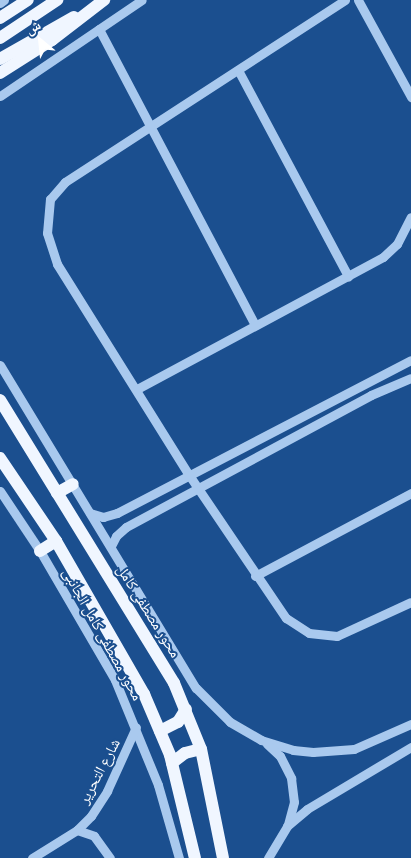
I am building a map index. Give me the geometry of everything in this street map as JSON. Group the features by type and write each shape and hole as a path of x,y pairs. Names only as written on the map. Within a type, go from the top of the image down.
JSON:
{"main road":[{"path":"0,18 28,0"},
{"path":"0,38 56,0"},
{"path":"0,59 104,0"},
{"path":"0,73 52,40 104,0"},
{"name":"محور مصطفى كامل","path":"0,400 174,683 201,749 223,858"},
{"path":"0,458 56,542 144,694 172,763 195,858"},
{"path":"57,493 73,484"},
{"path":"40,551 56,542"},
{"path":"160,731 178,722 186,709"},
{"path":"172,763 185,753 201,749"}],"street":[{"path":"0,3 4,0"},
{"path":"0,96 142,0"},
{"path":"345,0 151,124 65,182 50,199 46,222 49,243 57,264 137,389 189,475 255,576 286,618 318,636 337,636 350,632 411,602"},
{"path":"358,0 411,97"},
{"path":"99,28 255,325"},
{"path":"238,70 348,276"},
{"path":"137,389 348,276 392,249 411,217"},
{"path":"90,513 103,517 118,513 411,360"},
{"path":"0,365 188,676 212,706 230,722 260,740 280,756 291,778 294,802 287,826 268,858"},
{"path":"110,546 116,536 126,527 371,396 411,378"},
{"name":"محور مصطفى كامل الجانبى","path":"0,491 40,551 104,658 136,727 158,785 179,858"},
{"path":"255,576 411,493"},
{"path":"260,740 293,750 334,752 373,743 411,724"},
{"name":"شارع التحرير","path":"32,858 77,830 100,804 136,727"},
{"path":"287,826 320,800 411,747"},
{"path":"77,830 100,842 110,858"}]}
